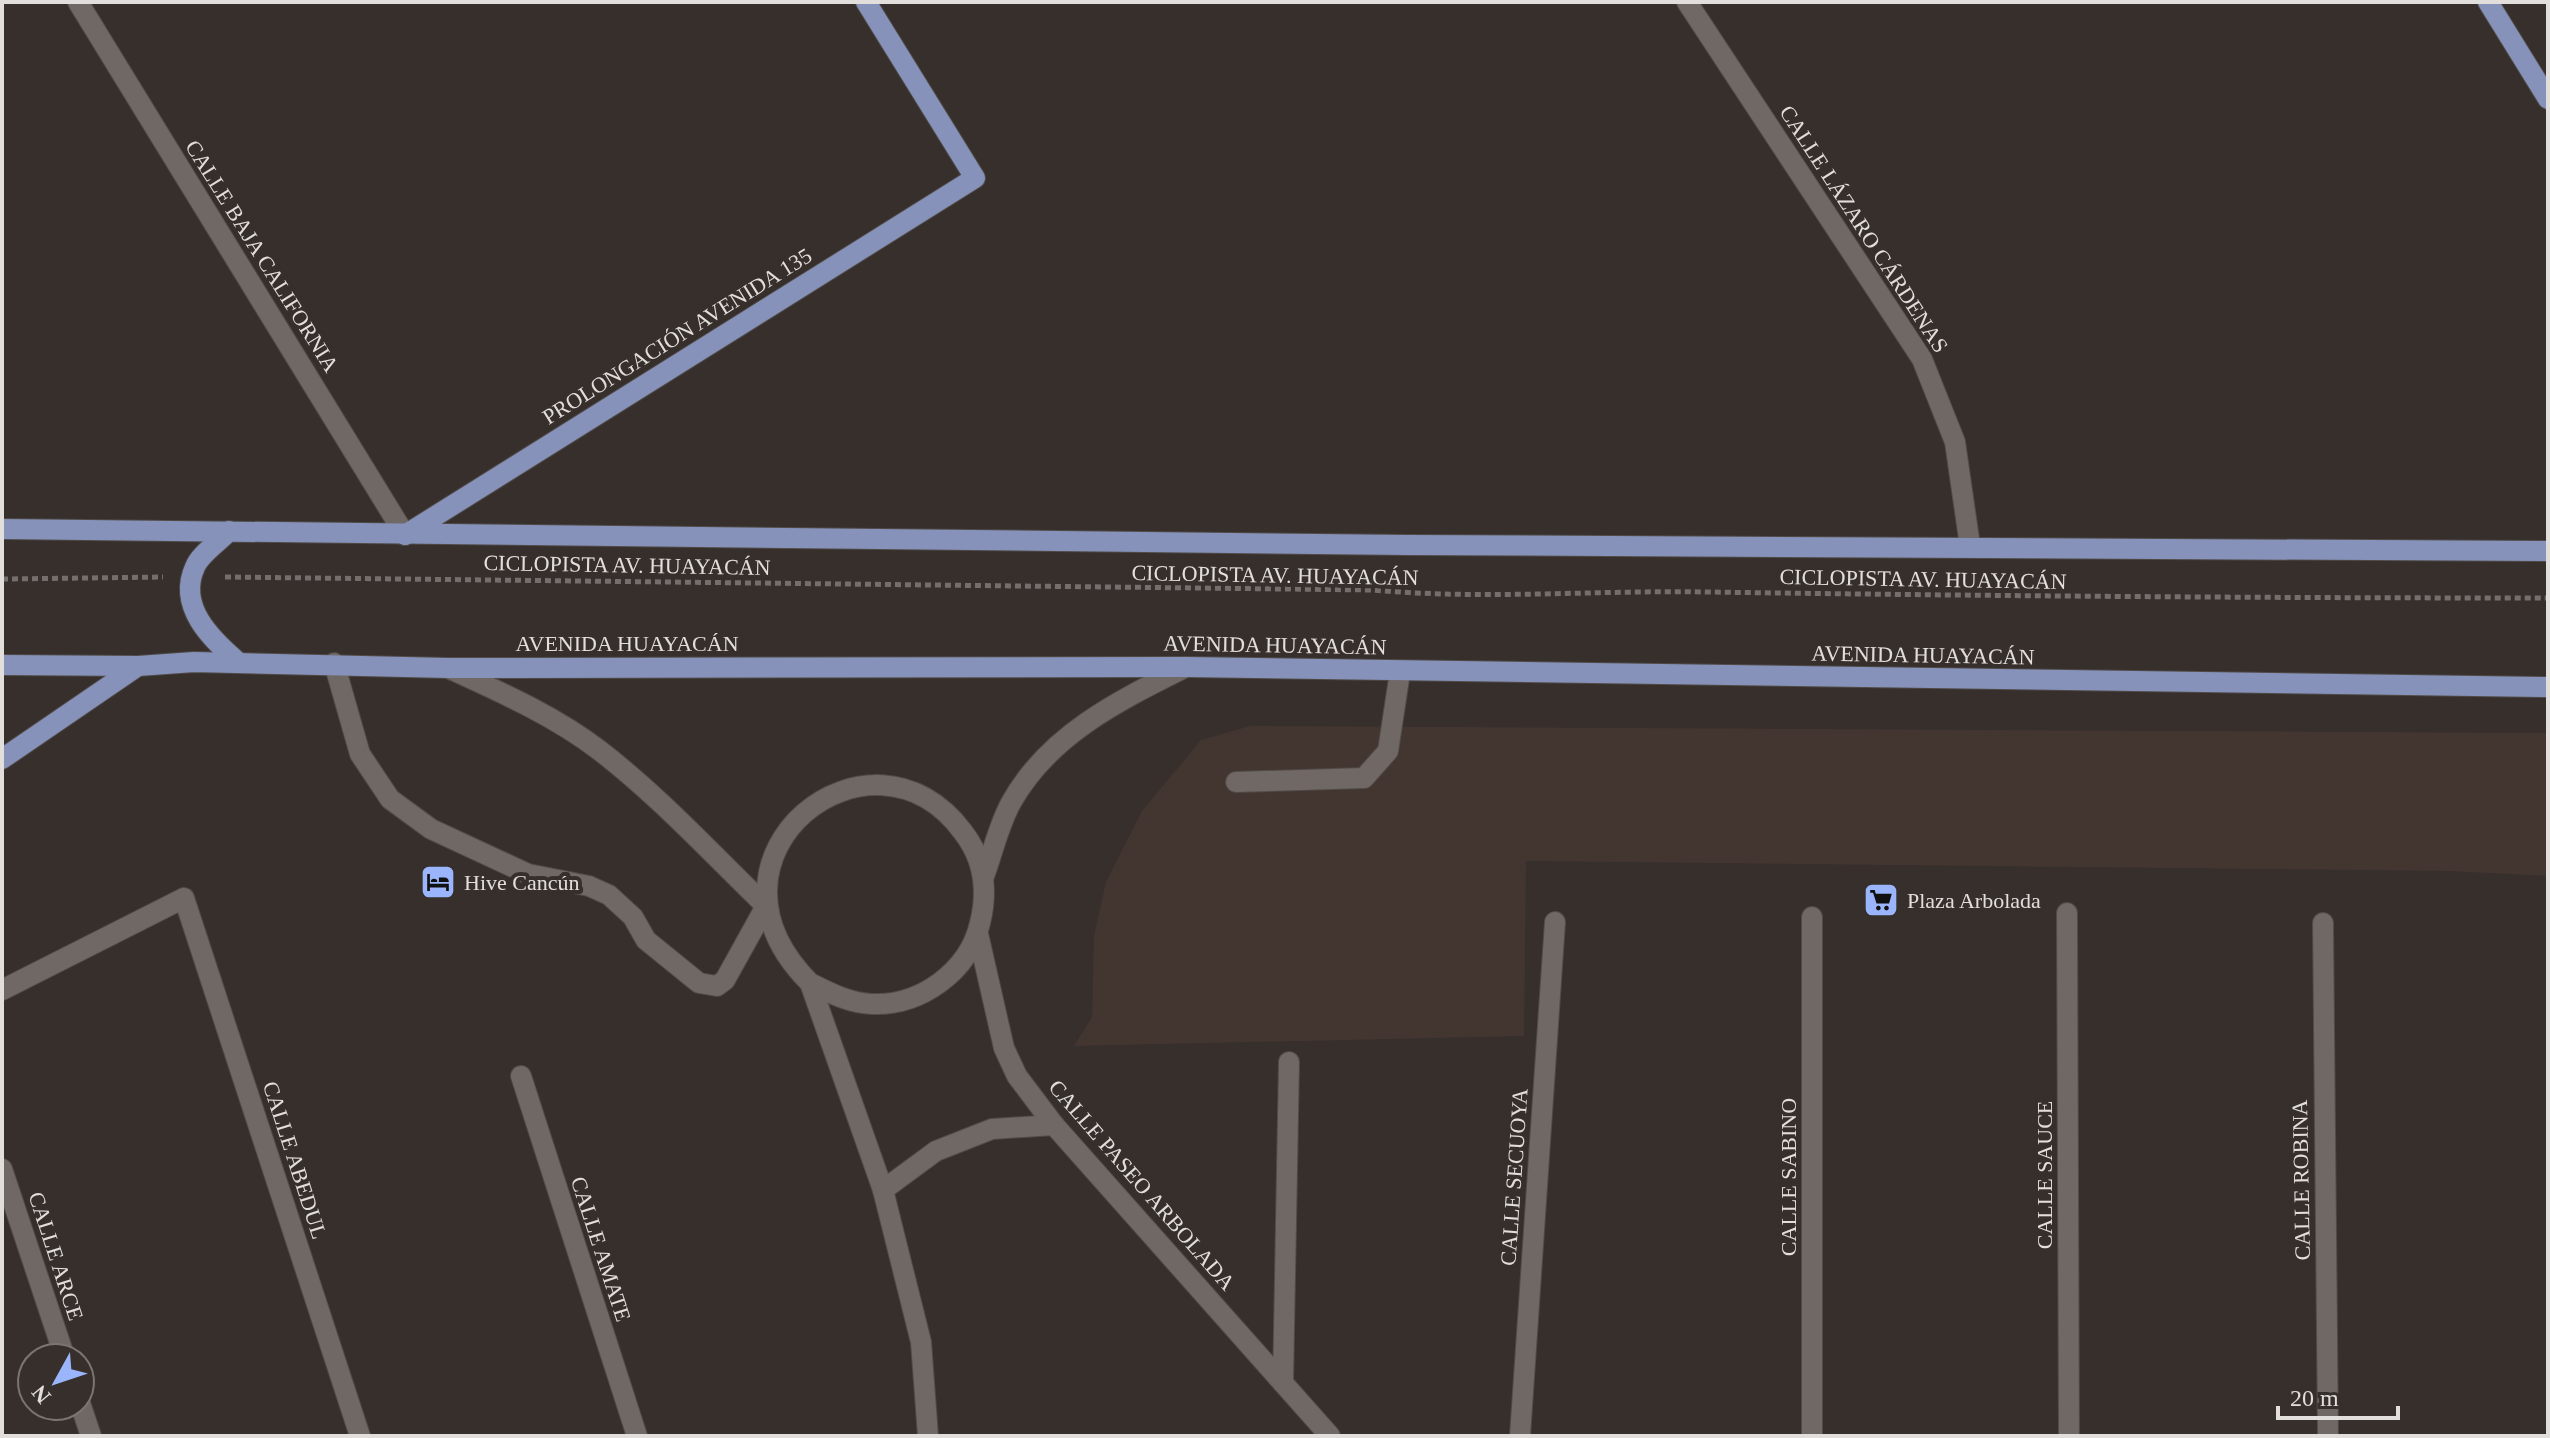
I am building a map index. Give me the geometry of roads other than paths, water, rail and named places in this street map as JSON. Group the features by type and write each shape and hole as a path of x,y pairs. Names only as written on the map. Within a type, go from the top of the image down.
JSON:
{"main road":[{"name":"PROLONGACIÓN AVENIDA 135","path":"405,535 975,178 866,2"},
{"path":"2488,2 2548,99"},
{"path":"2,529 405,535 2548,551"},
{"path":"229,531 195,565 189,587 197,617 212,640 238,662"},
{"name":"AVENIDA HUAYACÁN","path":"2,665 138,666 238,662 448,668 1186,667 2548,687"},
{"path":"2,759 138,666"}],"street":[{"name":"CALLE BAJA CALIFORNIA","path":"78,2 405,535"},
{"name":"CALLE LÁZARO CÁRDENAS","path":"1687,2 1922,359 1955,442 1970,546"},
{"path":"334,663 360,754 390,799 431,829 528,874 589,886 609,895 633,917 646,940 699,983 717,986 725,980 766,906"},
{"path":"984,876 1012,801 1055,746 1112,704 1186,667"},
{"path":"448,668 535,709 597,748 654,795 766,906"},
{"path":"1236,782 1364,778 1388,751 1400,672"},
{"path":"860,786 894,786 925,797 952,817 966,835 984,876 985,905 978,934 961,963 945,979 907,1000 862,1002 840,998 810,983 789,961 774,935 766,906 768,872 780,840 800,814 828,796 860,786"},
{"name":"CALLE ABEDUL","path":"2,990 184,898 360,1436"},
{"name":"CALLE SAUCE","path":"2067,913 2069,1436"},
{"name":"CALLE SABINO","path":"1812,917 1812,1436"},
{"name":"CALLE SECUOYA","path":"1520,1436 1555,922"},
{"name":"CALLE ROBINA","path":"2323,923 2328,1436"},
{"name":"CALLE PASEO ARBOLADA","path":"978,934 1004,1048 1017,1076 1054,1125 1330,1436"},
{"path":"810,983 883,1190 921,1342 928,1436"},
{"path":"1283,1383 1289,1062"},
{"name":"CALLE AMATE","path":"521,1076 637,1436"},
{"path":"883,1190 936,1151 992,1129 1054,1125"},
{"name":"CALLE ARCE","path":"2,1169 60,1342"}],"place":[{"name":"Hive Cancún","path":"438,882"},
{"name":"Plaza Arbolada","path":"1881,900"}]}
